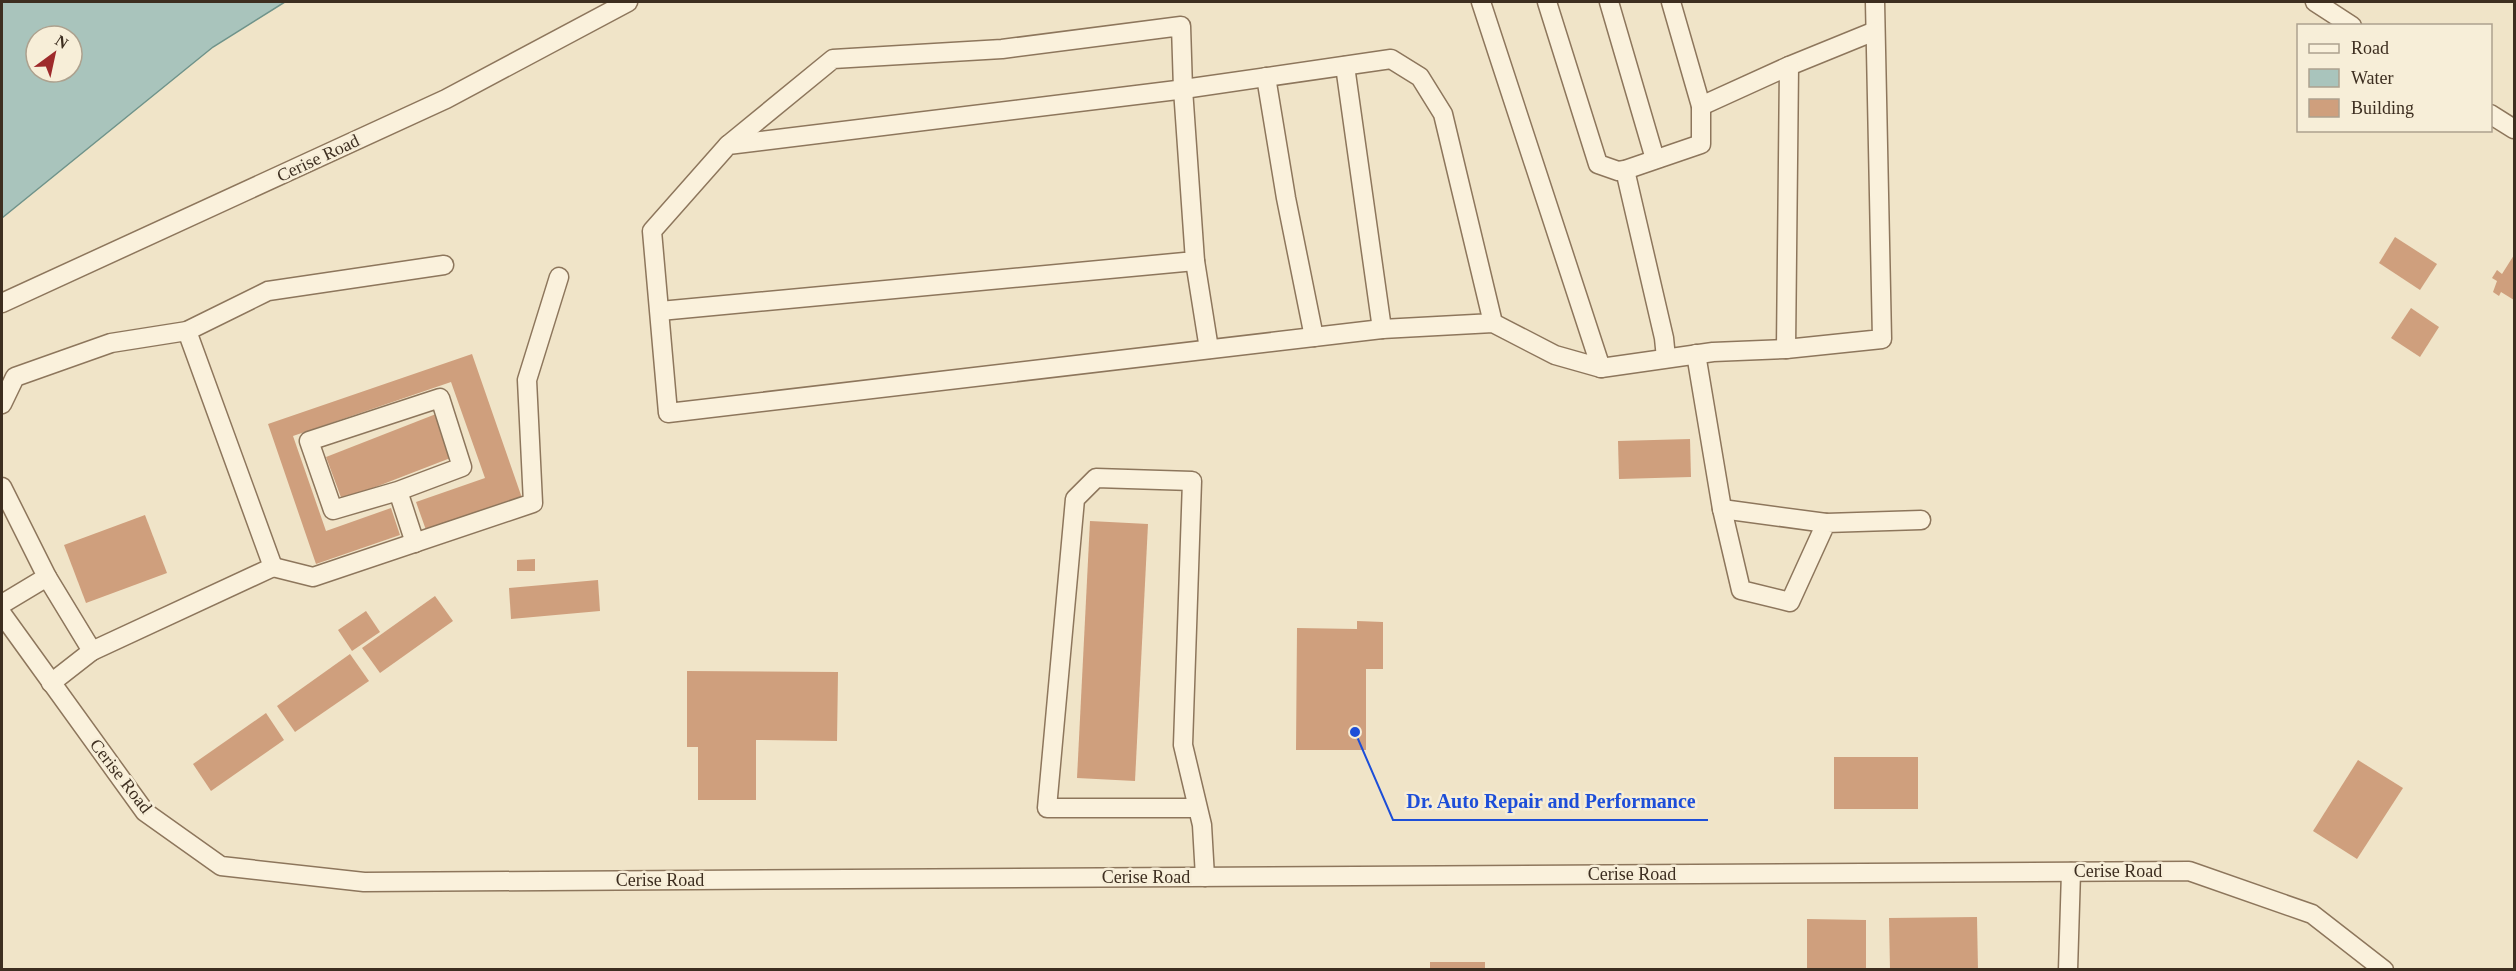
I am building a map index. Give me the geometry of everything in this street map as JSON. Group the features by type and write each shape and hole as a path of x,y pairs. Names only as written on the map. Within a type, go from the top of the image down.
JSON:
{"street":[{"name":"Cerise Road","path":"2,303 446,99 628,2"},
{"path":"1481,2 1601,368"},
{"path":"1547,2 1598,164 1618,171 1701,144 1701,106 1671,2"},
{"path":"1609,2 1655,159"},
{"path":"1209,349 1195,261 1181,26 1002,49 833,59 728,145 652,231 668,413 1382,329 1493,323 1555,355 1601,368 1696,354 1786,349 1882,339 1875,2"},
{"path":"2314,2 2349,24"},
{"path":"1701,106 1789,66 1875,32"},
{"path":"728,145 1183,89 1391,59 1420,77 1443,114 1493,323"},
{"path":"1346,66 1382,329"},
{"path":"1786,349 1789,66"},
{"path":"1266,77 1286,198 1314,337"},
{"path":"2492,115 2514,129"},
{"path":"1625,170 1664,338 1666,358"},
{"path":"660,311 1195,261"},
{"path":"2,404 15,377 111,343 187,330 268,291 444,265"},
{"path":"51,683 92,651 273,567 313,577 533,503 526,381 559,277"},
{"path":"187,330 273,567"},
{"path":"1696,354 1722,509 1741,590 1790,602 1826,523"},
{"path":"440,398 462,467 398,491 333,510 309,441 440,398"},
{"path":"1197,808 1047,808 1075,499 1096,478 1192,481 1183,745 1202,825 1205,877"},
{"path":"2,487 47,577 92,651"},
{"path":"398,491 415,543"},
{"path":"1722,509 1826,523 1921,520"},
{"path":"2,604 47,577"},
{"name":"Cerise Road","path":"2,614 145,812 221,866 364,882 2189,871 2312,914 2384,969"},
{"path":"2068,969 2071,872"}],"water":[{"path":"2,2 285,2 213,47 2,218"}],"building":[{"path":"2395,237 2437,264 2420,290 2379,263"},
{"path":"2514,255 2514,300 2501,292 2499,296 2493,292 2497,281 2492,278 2497,270 2502,274"},
{"path":"2411,308 2439,327 2420,357 2391,338"},
{"path":"472,354 522,498 426,530 416,502 485,478 451,382 293,436 326,531 391,508 400,535 316,564 268,424"},
{"path":"436,414 453,457 342,500 326,457"},
{"path":"1690,439 1691,477 1619,479 1618,441"},
{"path":"145,515 167,573 86,603 64,545"},
{"path":"1090,521 1148,524 1135,781 1077,778"},
{"path":"535,559 535,571 517,571 517,560"},
{"path":"598,580 600,611 511,619 509,588"},
{"path":"435,596 453,621 380,673 362,648"},
{"path":"366,611 380,632 352,651 338,630"},
{"path":"1357,621 1383,622 1383,669 1366,669 1366,750 1296,750 1297,628 1357,629"},
{"path":"350,654 369,681 295,732 277,706"},
{"path":"687,671 838,672 837,741 756,740 756,800 698,800 698,747 687,747"},
{"path":"266,713 284,740 211,791 193,764"},
{"path":"1834,757 1918,757 1918,809 1834,809"},
{"path":"2358,760 2403,788 2357,859 2313,831"},
{"path":"1977,917 1978,970 1890,970 1889,918"},
{"path":"1807,919 1866,920 1866,970 1807,970"},
{"path":"1430,962 1485,962 1485,970 1430,970"}],"place":[{"name":"Dr. Auto Repair and Performance","path":"1355,732"}]}
